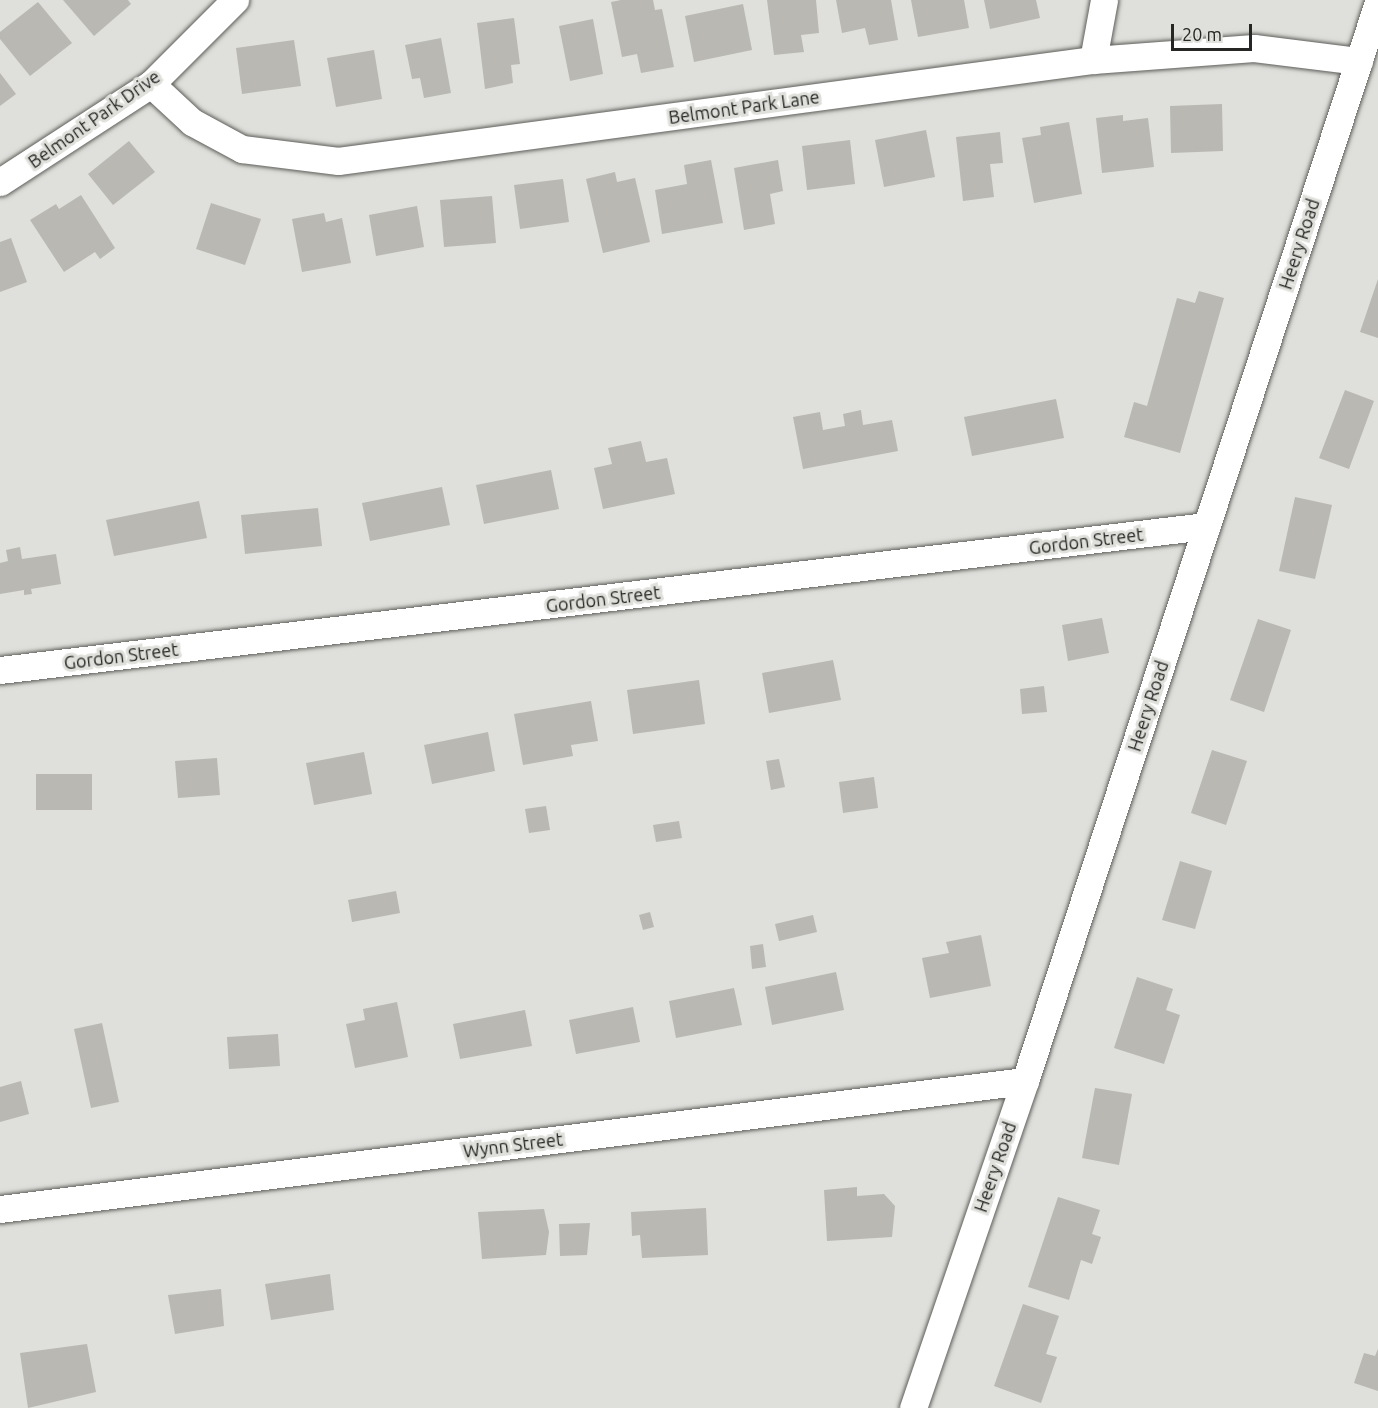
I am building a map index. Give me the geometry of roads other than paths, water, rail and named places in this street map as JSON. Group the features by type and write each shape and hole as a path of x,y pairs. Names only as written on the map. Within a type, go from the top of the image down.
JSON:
{"street":[{"name":"Belmont Park Drive","path":"0,182 151,84 235,0"},
{"path":"1093,60 1104,0"},
{"name":"Heery Road","path":"913,1408 1025,1081 1378,2"},
{"name":"Belmont Park Lane","path":"151,84 192,122 242,149 339,161 1093,60 1254,48 1359,61"},
{"name":"Gordon Street","path":"0,670 1206,526"},
{"name":"Wynn Street","path":"0,1209 1025,1081"}]}
